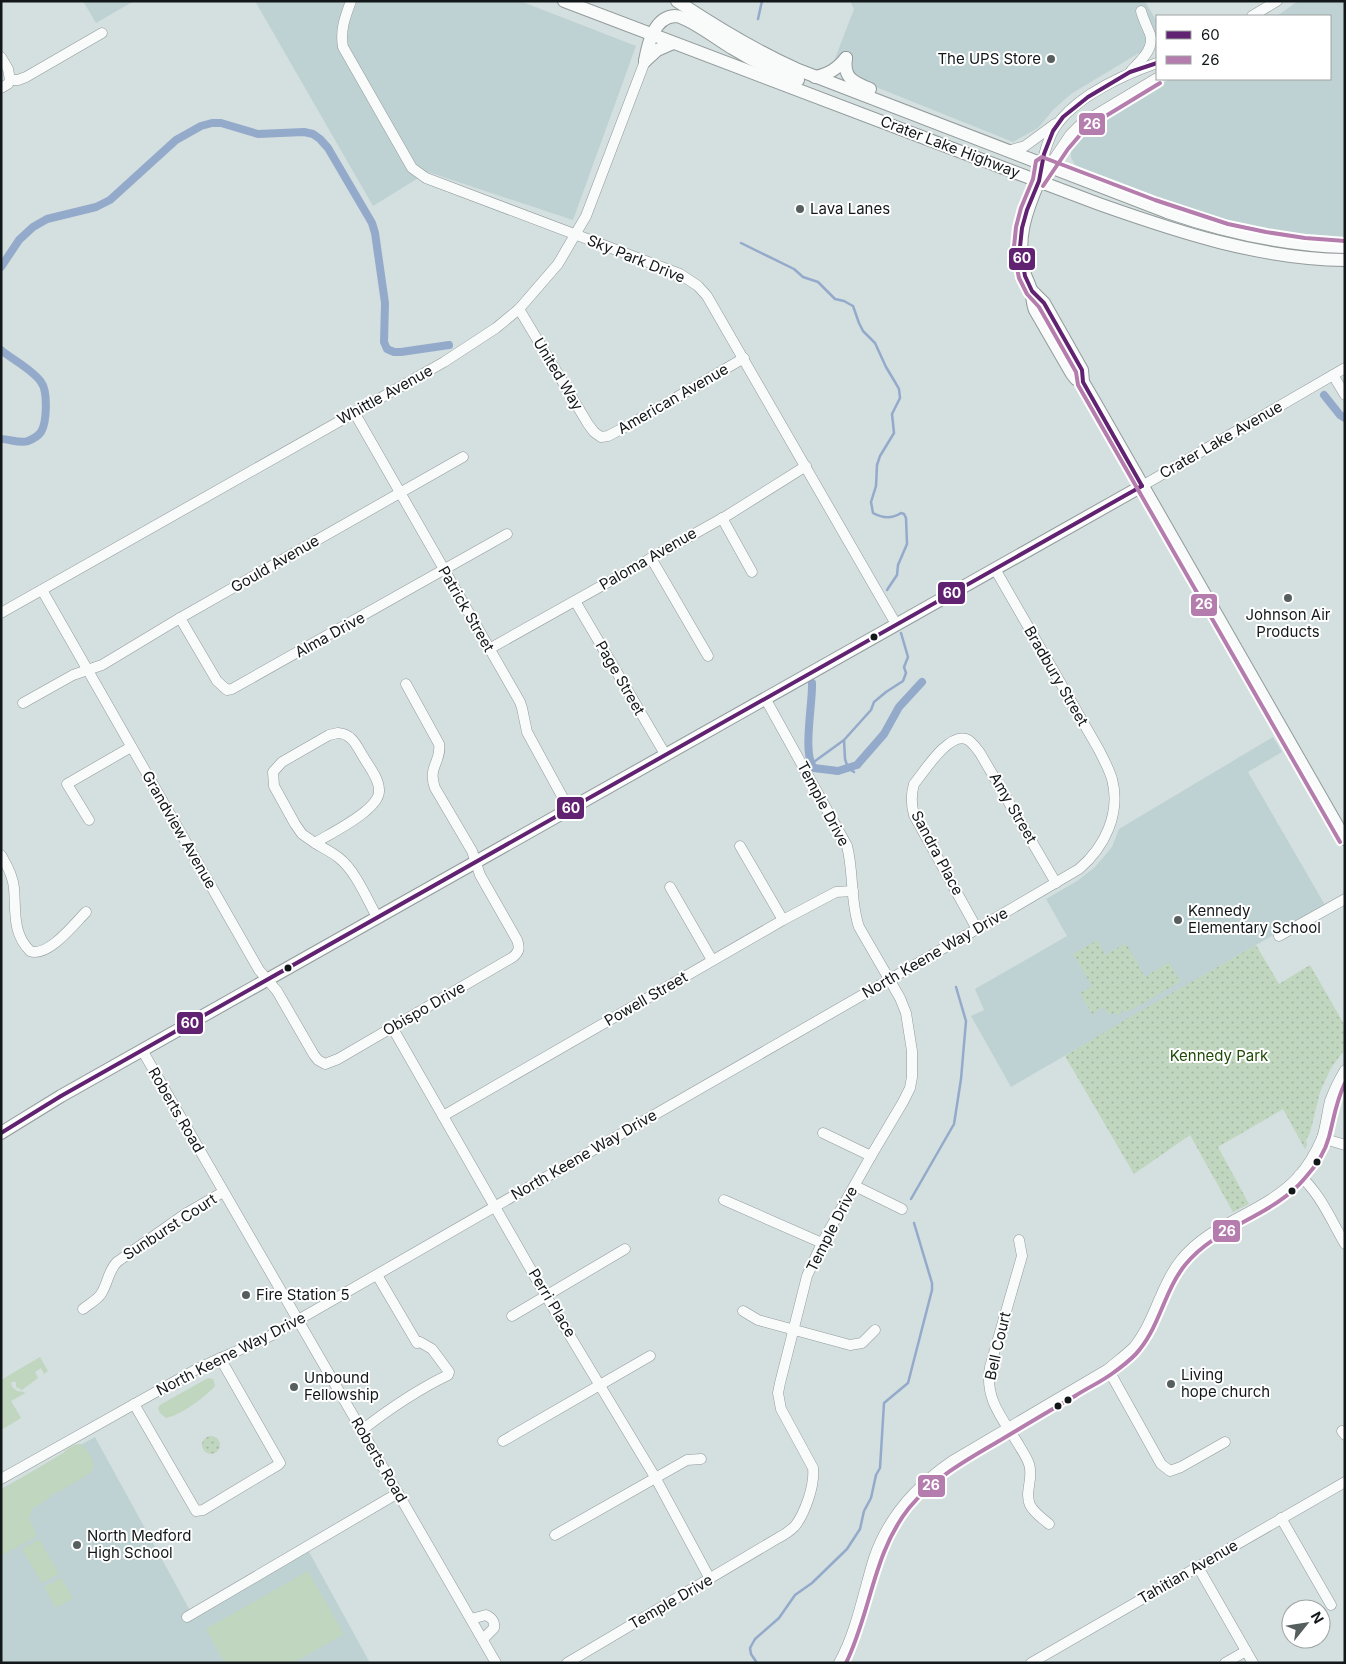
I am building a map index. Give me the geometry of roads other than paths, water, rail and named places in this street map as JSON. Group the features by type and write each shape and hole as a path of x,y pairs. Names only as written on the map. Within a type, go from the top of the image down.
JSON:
{"main road":[{"name":"Crater Lake Highway","path":"564,1 1153,223 1229,245 1271,253 1345,260"},
{"name":"Crater Lake Highway","path":"677,1 742,43 814,77 1167,212 1215,227 1265,239 1345,247"},
{"path":"645,61 648,45 655,28 666,19 676,16 686,19 733,49 790,77 811,84 836,85"},
{"path":"645,61 657,50 673,43"},
{"path":"814,77 835,69 846,58 845,64 850,80 896,99 920,117"},
{"path":"1039,181 1027,210 1022,228 1020,247 1025,276 1032,291 1032,301 1035,310 1072,374 1076,379 1083,382 1345,839"},
{"name":"Crater Lake Avenue","path":"1,1133 56,1099 267,979 1142,486"}],"street":[{"name":"Sky Park Drive","path":"351,1 342,26 344,47 412,168 426,178 672,271 688,279 707,296 896,624"},
{"path":"1254,15 1277,1"},
{"path":"1130,72 1148,52 1150,45 1150,34 1144,24 1141,11"},
{"path":"10,80 26,77 102,33"},
{"path":"1,57 8,69 10,80 8,84 1,88"},
{"name":"Whittle Avenue","path":"1,613 453,357 496,328 519,309 558,264 586,216 645,61"},
{"path":"1008,150 1019,148 1029,143 1088,97 1130,72 1156,63"},
{"path":"1039,181 1046,165 1082,123 1156,79"},
{"path":"1046,165 1044,154 1053,131 1063,117"},
{"name":"United Way","path":"519,309 588,424 601,437"},
{"name":"American Avenue","path":"601,437 608,436 629,425 744,358"},
{"path":"1341,373 1345,395"},
{"name":"Crater Lake Avenue","path":"1142,486 1341,373"},
{"name":"Patrick Street","path":"354,412 520,702 527,732 569,809"},
{"name":"Gould Avenue","path":"23,703 74,676 102,665 180,618 463,457"},
{"name":"Paloma Avenue","path":"489,650 722,518 806,466"},
{"path":"722,518 752,572"},
{"name":"Alma Drive","path":"180,618 217,681 227,690 238,687 507,534"},
{"path":"651,558 708,656"},
{"name":"Bradbury Street","path":"995,569 1099,750 1108,767 1113,784"},
{"name":"Grandview Avenue","path":"42,590 259,970 277,991 314,1055 325,1064"},
{"name":"Page Street","path":"575,601 665,754"},
{"path":"406,684 439,744 439,754 432,772 435,788 472,850 476,861"},
{"name":"Temple Drive","path":"567,1663 778,1538 794,1527 799,1519 813,1488 813,1468 778,1402 780,1382 793,1330 808,1276 822,1243 910,1088 912,1051 906,1013 900,998 859,927 856,917 851,863 847,846 764,698"},
{"path":"315,843 368,810 379,796 377,780 354,742 344,733 329,735 282,762 273,772 274,786 302,834 345,864 356,879 377,917"},
{"name":"Amy Street","path":"964,738 970,741 980,753 1056,883"},
{"name":"Sandra Place","path":"964,738 952,741 945,746 914,784 912,806 914,815 978,929"},
{"path":"89,820 68,784 131,747"},
{"name":"North Keene Way Drive","path":"1,1480 195,1370 254,1345 1079,869 1094,855 1101,845 1111,819 1114,799 1113,784"},
{"path":"740,846 783,920"},
{"path":"1,855 8,868 14,887 16,925 30,951 39,953 48,949 86,912"},
{"name":"Obispo Drive","path":"325,1064 338,1059 517,954 519,948 517,940 480,875 476,861"},
{"path":"670,887 712,960"},
{"name":"Powell Street","path":"443,1116 783,920 836,892 853,891"},
{"path":"1279,936 1345,899"},
{"name":"Perri Place","path":"392,1027 546,1296 601,1384 655,1477 710,1579"},
{"name":"Roberts Road","path":"142,1050 496,1663"},
{"path":"839,1663 855,1625 875,1556 888,1527 912,1494 952,1461 1108,1369 1124,1356 1140,1338 1148,1325 1170,1276 1190,1250 1281,1192 1300,1175 1312,1158 1322,1138 1330,1102 1337,1083 1345,1070"},
{"path":"823,1133 871,1156"},
{"path":"1322,1138 1345,1145"},
{"path":"1300,1175 1316,1192 1345,1244"},
{"path":"855,1186 902,1210"},
{"name":"Sunburst Court","path":"83,1309 102,1293 111,1268 117,1262 186,1214 223,1192"},
{"path":"724,1200 822,1243"},
{"name":"Bell Court","path":"1019,1240 1022,1256 990,1367 988,1384 992,1399 1029,1464 1028,1499 1031,1507 1049,1524"},
{"path":"512,1316 625,1249"},
{"path":"362,1430 394,1405 448,1375 449,1372 432,1349 420,1342 417,1343 377,1275"},
{"path":"743,1311 758,1320 850,1345 862,1343 875,1330"},
{"path":"504,1442 650,1356"},
{"path":"134,1404 196,1511 203,1510 278,1466 280,1462 220,1358"},
{"path":"1108,1369 1161,1464 1170,1471 1181,1467 1225,1442"},
{"path":"555,1535 686,1460 702,1459"},
{"name":"Tahitian Avenue","path":"1030,1663 1345,1482"},
{"path":"187,1617 398,1493"},
{"path":"1281,1518 1328,1599"},
{"path":"1198,1567 1253,1663"},
{"path":"471,1619 486,1614 491,1617 494,1628 482,1639"},
{"path":"1225,1663 1246,1651"}],"waterway":[{"path":"758,19 762,1"},
{"path":"1,267 19,240 33,227 47,219 96,207 110,200 176,140 201,126 221,123 258,134 304,132 313,134 328,148 372,223 385,303 384,342 387,349 401,352 449,345"},
{"path":"741,243 794,269 803,277 818,282 835,299 853,306 863,331 875,343 899,389 900,398 892,414 894,433 880,456 877,465 876,486 871,502 873,513 876,515 891,517 901,513 906,518 907,544 898,565 897,575 887,590"},
{"path":"1,350 28,369 41,382 45,392 46,407 45,421 41,432 37,436 25,442 1,439"},
{"path":"1324,395 1340,415 1345,418"},
{"path":"854,772 848,768 845,759 844,740 871,710 874,702 903,681 906,673 904,667 908,657 901,633"},
{"path":"812,683 808,740 811,761 814,768 838,771 857,765 884,734 899,707 922,682"},
{"path":"811,764 844,740"},
{"path":"911,1199 954,1124 961,1079 966,1021 956,987"},
{"path":"757,1663 751,1654 750,1648 755,1639 779,1618 795,1595 812,1583 847,1549 860,1529 864,1511 871,1498 876,1475 880,1468 884,1403 908,1383 932,1290 932,1283 914,1223"}],"place":[{"name":"The UPS Store","path":"1051,59"},
{"name":"Lava Lanes","path":"800,209"},
{"name":"Johnson Air Products","path":"1288,598"},
{"name":"Kennedy Elementary School","path":"1178,920"},
{"name":"Fire Station 5","path":"246,1295"},
{"name":"Living hope church","path":"1171,1384"},
{"name":"Unbound Fellowship","path":"294,1387"},
{"name":"North Medford High School","path":"77,1545"}],"park label":[{"name":"Kennedy Park","path":"1219,1056"}]}
